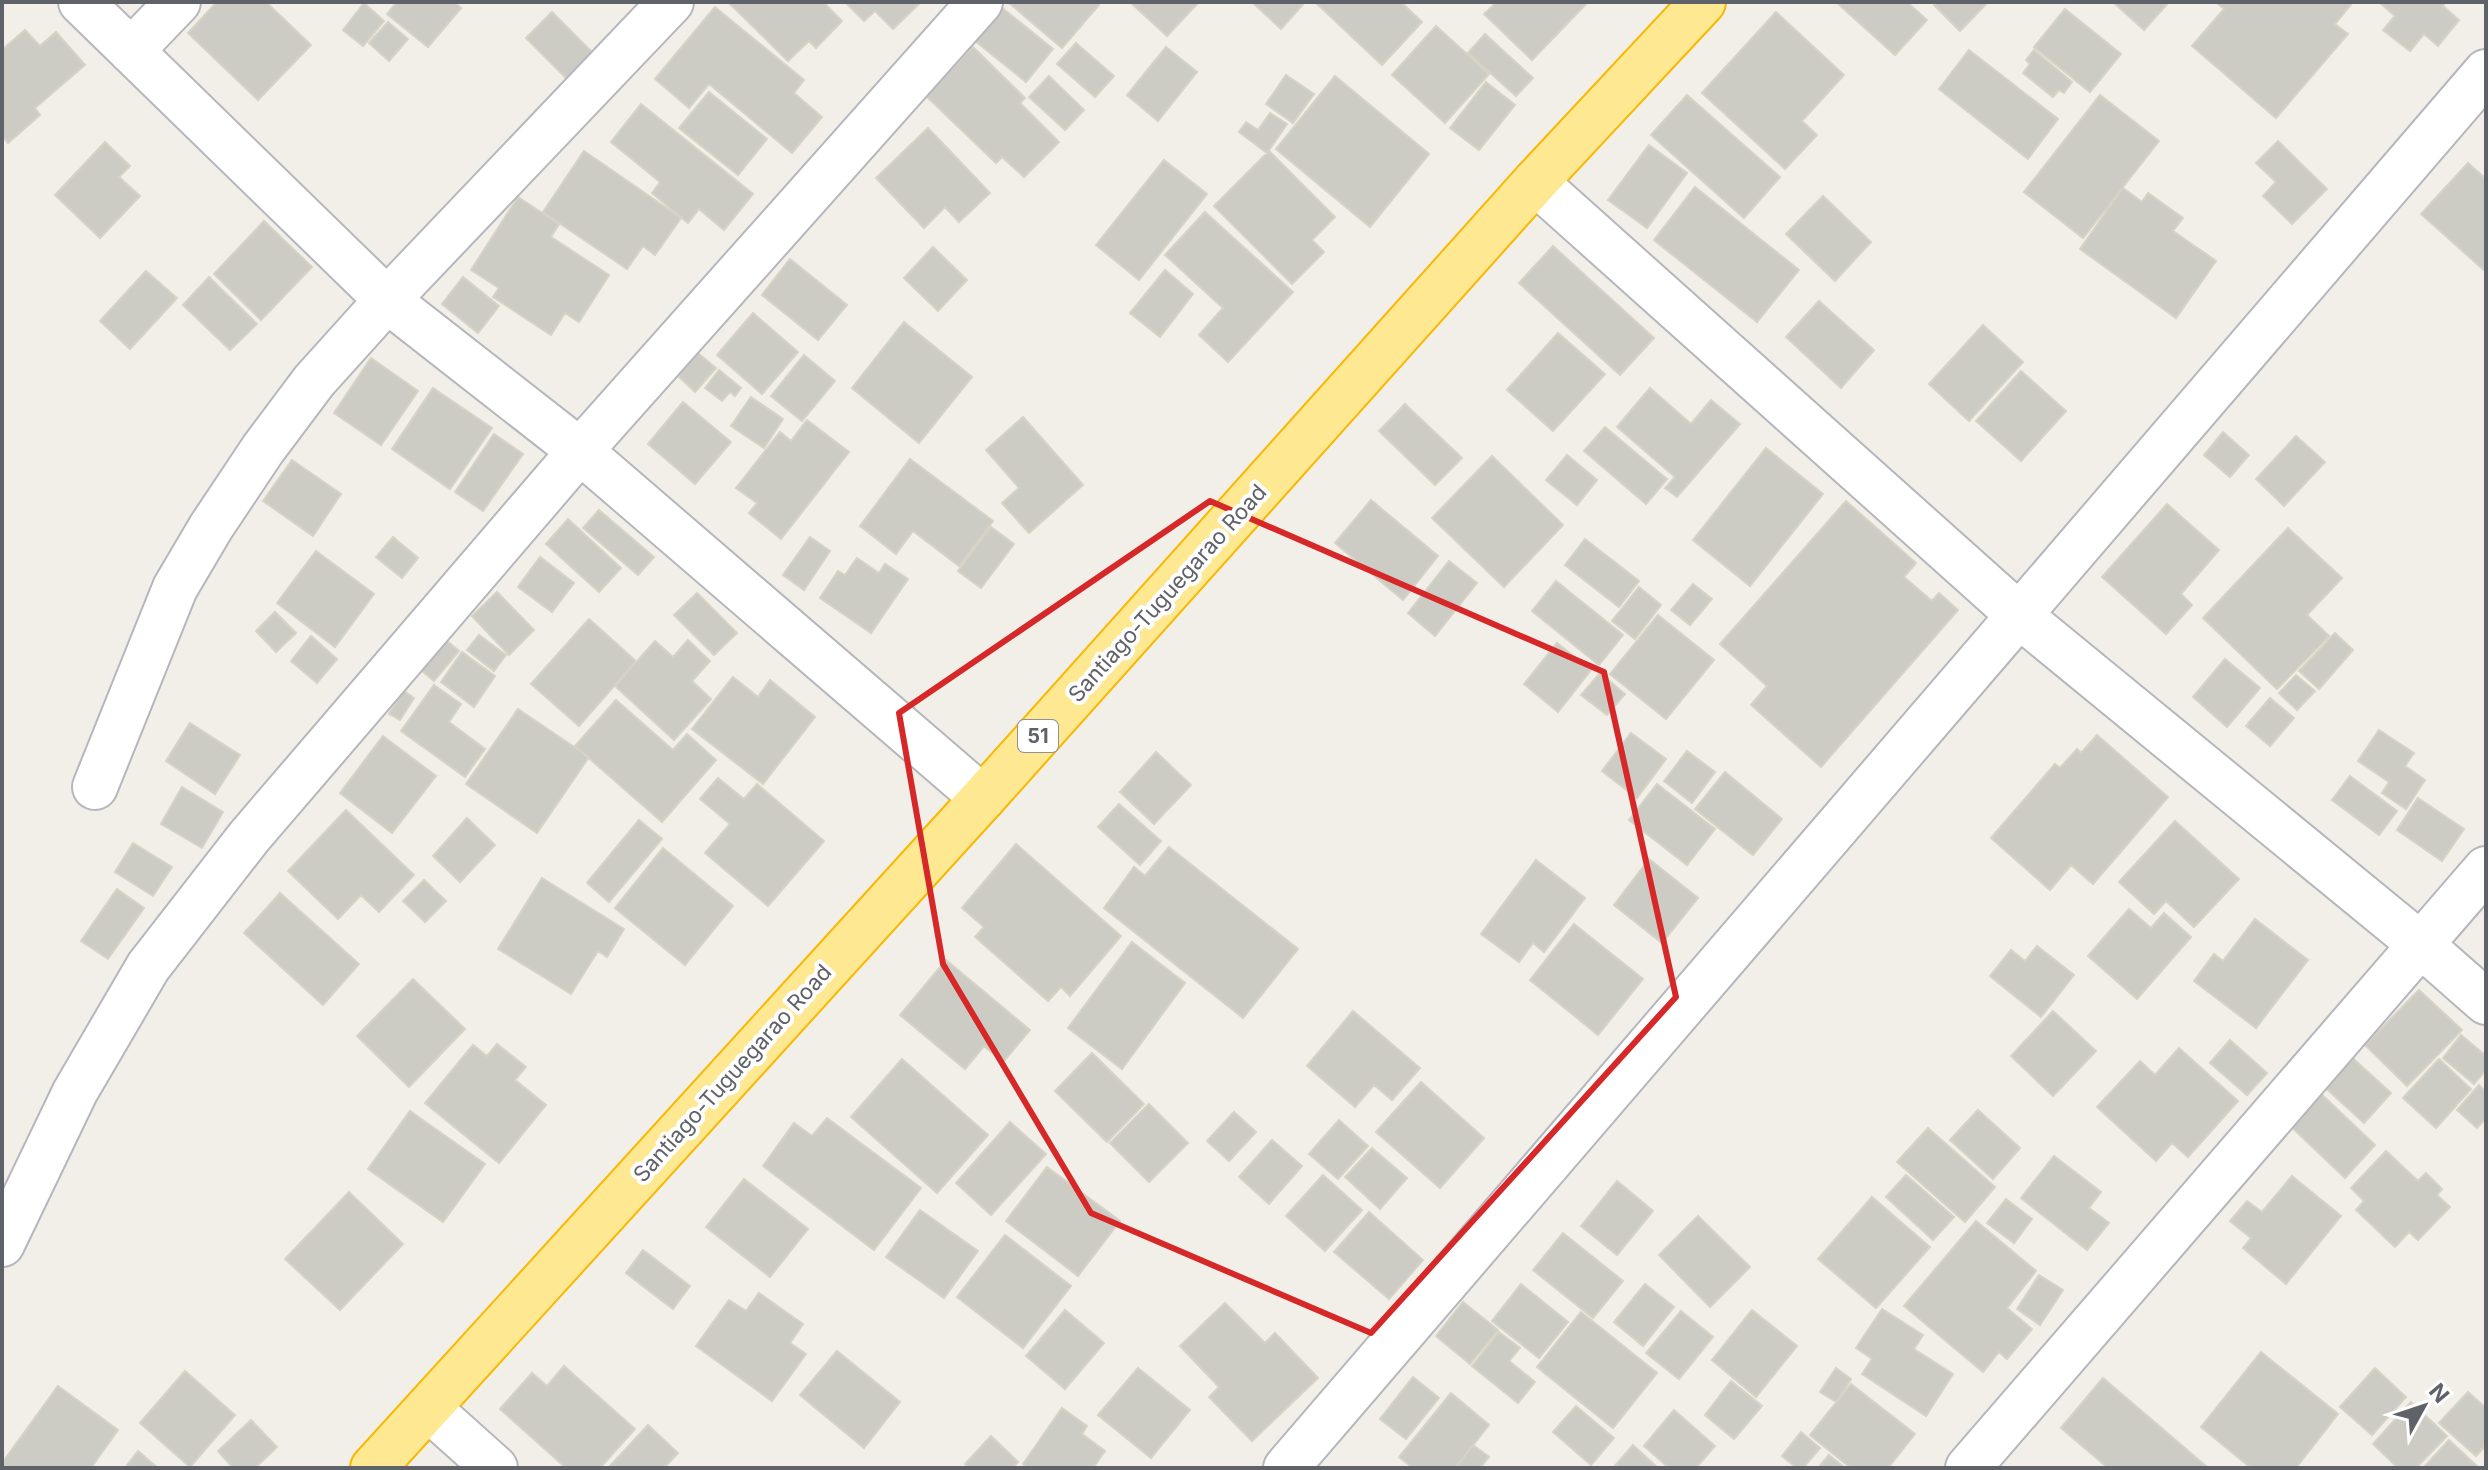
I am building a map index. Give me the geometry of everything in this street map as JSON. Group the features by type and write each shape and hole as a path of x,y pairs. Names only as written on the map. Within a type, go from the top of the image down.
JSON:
{"highway":[{"name":"Santiago-Tuguegarao Road","path":"373,1468 983,798 1535,182 1703,2"}],"street":[{"path":"81,2 387,300 580,451 983,798"},
{"path":"131,51 178,2"},
{"path":"95,787 175,588 263,449 314,381 387,300 671,2"},
{"path":"2,1244 75,1092 148,967 249,837 580,451 980,2"},
{"path":"1286,1468 2486,72"},
{"path":"1535,182 2020,616 2420,944 2486,1002"},
{"path":"1968,1468 2486,869"},
{"path":"428,1408 495,1468"}],"highlighted area":[{"path":"1210,501 1604,672 1676,997 1371,1333 1091,1213 943,964 899,713"}],"building":[{"path":"217,2 266,2 311,45 258,100 188,33"},
{"path":"397,2 454,2 461,8 428,47 387,14"},
{"path":"823,2 842,21 816,48 809,41 788,61 730,4"},
{"path":"845,2 921,2 893,29 875,11 864,21"},
{"path":"1008,2 1095,2 1099,5 1062,48"},
{"path":"1130,2 1199,2 1167,36"},
{"path":"1252,2 1305,2 1281,29"},
{"path":"1315,2 1401,2 1422,22 1382,65"},
{"path":"1497,2 1588,2 1532,60 1484,14"},
{"path":"1836,2 1907,2 1927,20 1895,55"},
{"path":"1937,2 1988,2 1960,31 1934,5"},
{"path":"2113,2 2169,2 2144,30"},
{"path":"2216,2 2353,2 2335,24 2348,34 2276,118 2192,46 2224,9"},
{"path":"2379,2 2446,2 2443,6 2459,20 2438,46 2424,34 2410,51 2383,30 2395,16"},
{"path":"364,3 384,21 363,46 343,30"},
{"path":"715,7 804,80 794,93 822,117 792,153 709,84 689,108 655,79"},
{"path":"1001,7 1053,49 1026,82 974,40"},
{"path":"2065,9 2121,54 2090,92 2034,47"},
{"path":"552,12 598,58 572,84 526,38"},
{"path":"1776,12 1844,75 1802,121 1817,135 1785,169 1702,93"},
{"path":"388,22 408,39 389,61 369,43"},
{"path":"1436,26 1489,74 1445,123 1392,75"},
{"path":"25,30 40,46 56,32 85,65 35,108 40,115 8,143 2,136 2,50"},
{"path":"1485,34 1533,78 1516,96 1468,53"},
{"path":"1076,43 1114,76 1095,97 1057,64"},
{"path":"973,47 1025,98 1020,103 1059,142 1024,177 1002,157 996,163 926,96"},
{"path":"1166,47 1197,72 1158,121 1127,95"},
{"path":"1969,50 2058,119 2028,159 1939,89"},
{"path":"2034,50 2072,82 2064,93 2059,90 2053,97 2023,73 2030,64 2026,60"},
{"path":"1286,75 1314,94 1293,123 1266,104"},
{"path":"1049,76 1084,110 1065,130 1029,97"},
{"path":"1335,76 1429,154 1370,227 1276,149"},
{"path":"1486,82 1515,105 1479,150 1450,128"},
{"path":"709,92 767,139 738,175 679,128"},
{"path":"1687,95 1780,177 1744,218 1651,135"},
{"path":"2100,95 2159,141 2083,238 2024,192"},
{"path":"641,104 753,194 724,230 699,209 688,223 652,193 660,182 611,142"},
{"path":"1270,113 1287,124 1267,153 1239,132 1246,122 1258,130"},
{"path":"928,128 990,193 959,222 945,207 924,228 876,178"},
{"path":"2278,141 2327,189 2292,224 2263,196 2276,182 2256,163"},
{"path":"105,142 130,166 119,177 140,196 100,238 55,195"},
{"path":"1649,145 1687,173 1647,228 1608,200"},
{"path":"584,151 681,218 655,255 643,246 627,269 543,212"},
{"path":"1269,151 1335,217 1312,240 1324,252 1292,284 1214,206"},
{"path":"1164,160 1207,194 1139,280 1096,245"},
{"path":"2468,163 2486,179 2486,272 2421,214"},
{"path":"1695,187 1799,270 1757,322 1654,240"},
{"path":"2123,188 2142,202 2148,193 2183,218 2173,231 2216,261 2176,318 2080,249"},
{"path":"1823,196 1871,242 1835,281 1786,234"},
{"path":"518,197 559,224 551,237 609,275 579,322 565,313 551,335 493,297 499,288 471,270"},
{"path":"1205,212 1293,292 1228,362 1199,335 1223,308 1165,255"},
{"path":"264,221 312,267 261,320 214,274"},
{"path":"1553,246 1654,338 1620,375 1519,283"},
{"path":"933,247 967,280 938,311 904,278"},
{"path":"790,259 847,305 818,340 762,295"},
{"path":"1165,270 1193,294 1160,337 1130,313"},
{"path":"146,271 177,298 130,349 100,321"},
{"path":"209,277 257,324 230,350 183,305"},
{"path":"463,277 499,306 478,333 442,304"},
{"path":"1819,301 1874,350 1841,388 1786,337"},
{"path":"753,313 798,352 762,394 717,355"},
{"path":"904,322 972,377 919,443 852,388"},
{"path":"1983,325 2023,362 1969,421 1929,384"},
{"path":"1558,333 1605,374 1553,431 1507,390"},
{"path":"698,353 716,368 695,392 678,376"},
{"path":"804,355 835,381 802,421 771,396"},
{"path":"371,358 418,391 381,445 334,413"},
{"path":"719,370 741,388 735,396 730,392 722,401 705,388"},
{"path":"2021,371 2066,411 2021,461 1976,421"},
{"path":"433,388 492,428 450,489 392,449"},
{"path":"1650,388 1691,424 1711,400 1740,424 1677,497 1665,488 1675,477 1617,427"},
{"path":"751,397 783,419 764,448 731,426"},
{"path":"683,402 731,442 695,484 648,444"},
{"path":"1405,404 1462,458 1435,485 1379,431"},
{"path":"1023,417 1083,485 1029,533 1002,503 1019,488 986,450"},
{"path":"807,420 849,452 781,539 749,513 757,503 736,488 780,432 791,441"},
{"path":"1605,427 1667,479 1646,504 1584,451"},
{"path":"2223,432 2249,455 2230,477 2204,455"},
{"path":"494,434 523,454 483,511 455,492"},
{"path":"2296,436 2325,462 2284,506 2256,479"},
{"path":"1766,448 1823,494 1750,586 1693,540"},
{"path":"1567,455 1597,480 1577,505 1546,480"},
{"path":"1492,456 1563,525 1504,587 1432,518"},
{"path":"910,459 993,521 959,566 913,531 896,554 860,526"},
{"path":"292,460 341,494 313,536 263,501"},
{"path":"1371,500 1438,556 1403,600 1335,543"},
{"path":"1846,501 1916,563 1904,577 1932,601 1939,593 1958,610 1821,767 1751,705 1767,686 1720,644"},
{"path":"2167,504 2219,550 2181,594 2192,605 2166,634 2102,577"},
{"path":"599,510 654,557 638,575 583,528"},
{"path":"568,519 621,568 599,592 546,544"},
{"path":"991,527 1014,544 981,588 958,571"},
{"path":"2288,528 2342,578 2307,615 2329,636 2277,689 2203,618"},
{"path":"393,537 418,558 402,578 376,557"},
{"path":"810,537 830,551 804,590 783,575"},
{"path":"1585,539 1639,581 1619,607 1565,565"},
{"path":"316,551 374,594 335,647 277,603"},
{"path":"540,557 574,583 552,612 518,587"},
{"path":"857,558 879,573 885,564 908,579 871,633 820,598 838,571 845,575"},
{"path":"1449,561 1477,583 1435,636 1408,613"},
{"path":"1556,581 1623,635 1599,665 1532,611"},
{"path":"1693,584 1712,599 1690,625 1671,610"},
{"path":"1639,587 1661,605 1635,639 1612,621"},
{"path":"497,592 534,630 509,655 472,616"},
{"path":"697,593 737,633 714,655 674,615"},
{"path":"275,612 296,633 276,652 256,631"},
{"path":"1658,615 1714,660 1666,719 1610,674"},
{"path":"589,619 636,661 579,726 531,684"},
{"path":"2335,633 2353,650 2319,689 2299,671"},
{"path":"479,635 506,655 494,671 467,650"},
{"path":"311,636 337,659 317,683 291,661"},
{"path":"442,637 459,651 434,681 416,666"},
{"path":"688,640 710,661 692,681 711,699 674,740 615,686 655,641 673,657"},
{"path":"1557,643 1591,670 1558,712 1524,684"},
{"path":"462,652 495,676 474,707 441,682"},
{"path":"2225,659 2260,688 2227,727 2193,697"},
{"path":"1600,673 1625,694 1607,715 1581,695"},
{"path":"2296,675 2315,691 2297,710 2279,693"},
{"path":"733,677 758,697 770,680 815,717 763,784 692,729"},
{"path":"434,685 461,704 449,722 485,749 465,777 401,731"},
{"path":"404,691 414,698 400,720 389,714"},
{"path":"2270,698 2294,718 2270,746 2246,726"},
{"path":"616,700 673,750 687,734 716,760 662,822 575,746"},
{"path":"518,709 589,757 537,833 466,784"},
{"path":"190,723 240,755 215,794 166,761"},
{"path":"2379,730 2414,753 2405,766 2425,780 2406,809 2382,793 2389,782 2358,761"},
{"path":"1631,733 1666,759 1637,798 1602,771"},
{"path":"2097,735 2168,797 2093,884 2071,865 2050,890 1991,838 2055,764 2060,768 2077,749 2081,753"},
{"path":"383,736 436,776 392,833 340,793"},
{"path":"1687,751 1715,772 1692,803 1664,781"},
{"path":"1156,752 1191,785 1154,824 1120,792"},
{"path":"1725,772 1782,819 1753,855 1695,809"},
{"path":"2350,776 2397,811 2379,835 2332,800"},
{"path":"718,778 744,799 757,784 824,841 768,906 705,853 730,824 700,799"},
{"path":"1657,784 1715,829 1687,865 1629,820"},
{"path":"182,787 223,812 202,848 161,824"},
{"path":"2418,798 2464,829 2442,861 2397,830"},
{"path":"1119,804 1161,841 1140,865 1098,827"},
{"path":"346,810 414,875 379,912 361,895 338,919 288,871"},
{"path":"467,818 495,845 460,882 433,856"},
{"path":"639,820 662,839 609,902 587,883"},
{"path":"2175,821 2239,879 2194,927 2166,901 2154,914 2119,882"},
{"path":"133,843 172,867 153,896 115,872"},
{"path":"1016,844 1121,936 1070,996 1061,987 1048,1001 975,937 984,927 962,908"},
{"path":"1169,847 1298,949 1243,1018 1104,908 1134,867 1145,876"},
{"path":"663,848 733,906 685,965 615,908"},
{"path":"1649,859 1698,898 1662,943 1614,905"},
{"path":"1536,860 1585,898 1544,952 1533,943 1519,962 1481,934"},
{"path":"542,878 624,929 607,957 598,951 571,994 498,949"},
{"path":"424,880 446,901 425,922 403,901"},
{"path":"117,889 144,908 108,959 81,941"},
{"path":"280,893 359,964 323,1005 244,933"},
{"path":"2129,909 2151,928 2164,913 2191,937 2137,999 2088,956"},
{"path":"2255,919 2308,960 2256,1028 2194,981 2214,954 2223,961"},
{"path":"1574,924 1643,979 1598,1035 1530,980"},
{"path":"1132,942 1185,983 1122,1069 1068,1028"},
{"path":"2037,946 2074,975 2041,1017 1990,976 2011,950 2025,961"},
{"path":"946,960 1030,1030 1003,1062 984,1046 965,1069 900,1015"},
{"path":"413,979 465,1029 409,1087 357,1036"},
{"path":"2419,990 2462,1030 2407,1086 2365,1045"},
{"path":"1353,1011 1420,1068 1392,1100 1374,1085 1355,1107 1307,1066"},
{"path":"2053,1011 2096,1051 2053,1096 2011,1056"},
{"path":"2461,1035 2486,1056 2486,1070 2474,1084 2443,1058"},
{"path":"2230,1040 2267,1073 2247,1095 2210,1063"},
{"path":"497,1044 526,1067 515,1080 546,1105 499,1163 425,1103 473,1045 487,1056"},
{"path":"2179,1048 2238,1101 2188,1157 2172,1143 2156,1161 2097,1107 2140,1061 2155,1075"},
{"path":"2346,1052 2391,1093 2364,1123 2319,1082"},
{"path":"1092,1053 1144,1104 1107,1142 1055,1091"},
{"path":"902,1059 988,1135 937,1193 851,1117"},
{"path":"2439,1059 2471,1089 2436,1128 2403,1098"},
{"path":"1421,1082 1484,1138 1440,1188 1376,1132"},
{"path":"2479,1085 2486,1092 2486,1118 2477,1128 2457,1110"},
{"path":"2316,1089 2375,1145 2345,1178 2285,1121"},
{"path":"1149,1104 1188,1143 1149,1182 1110,1143"},
{"path":"1978,1110 2020,1148 1993,1179 1950,1140"},
{"path":"410,1111 485,1164 443,1222 368,1169"},
{"path":"1234,1112 1256,1132 1229,1161 1207,1141"},
{"path":"827,1118 921,1188 874,1250 763,1166 794,1123 812,1136"},
{"path":"1339,1120 1368,1146 1338,1179 1309,1154"},
{"path":"1010,1122 1046,1154 991,1215 956,1183"},
{"path":"1928,1128 1995,1187 1965,1222 1897,1162"},
{"path":"1272,1140 1302,1166 1269,1204 1239,1177"},
{"path":"1372,1148 1407,1178 1380,1209 1345,1177"},
{"path":"2386,1151 2418,1181 2426,1173 2442,1189 2437,1195 2450,1207 2418,1240 2409,1232 2395,1247 2356,1210 2364,1201 2351,1188"},
{"path":"2054,1156 2101,1192 2089,1208 2109,1223 2087,1250 2021,1198"},
{"path":"1047,1167 1120,1221 1078,1276 1006,1221"},
{"path":"1323,1175 1362,1210 1325,1251 1286,1216"},
{"path":"1906,1175 1954,1217 1933,1240 1886,1197"},
{"path":"2292,1176 2341,1216 2286,1284 2243,1248 2251,1238 2230,1221 2247,1201 2262,1212"},
{"path":"744,1179 808,1229 770,1277 706,1227"},
{"path":"1617,1181 1653,1211 1617,1255 1581,1226"},
{"path":"349,1192 403,1244 340,1310 285,1259"},
{"path":"1872,1197 1930,1247 1876,1308 1818,1259"},
{"path":"2006,1199 2032,1219 2014,1243 1987,1223"},
{"path":"920,1210 978,1251 944,1298 886,1257"},
{"path":"1369,1212 1423,1260 1389,1299 1334,1252"},
{"path":"1698,1216 1750,1267 1710,1307 1659,1255"},
{"path":"1976,1221 2036,1271 2007,1308 2032,1329 2007,1359 1999,1352 1983,1372 1904,1306"},
{"path":"1563,1233 1623,1281 1593,1318 1533,1270"},
{"path":"1005,1235 1071,1286 1023,1348 957,1297"},
{"path":"643,1250 690,1286 673,1309 626,1273"},
{"path":"2039,1275 2063,1290 2040,1325 2017,1309"},
{"path":"1521,1284 1568,1322 1539,1358 1492,1321"},
{"path":"1645,1284 1674,1307 1643,1346 1614,1322"},
{"path":"759,1293 803,1324 790,1343 806,1354 772,1401 696,1346 729,1300 746,1311"},
{"path":"1463,1302 1498,1330 1470,1364 1436,1336"},
{"path":"1225,1303 1265,1343 1275,1333 1318,1378 1252,1441 1209,1397 1219,1387 1180,1346"},
{"path":"1882,1309 1923,1335 1914,1349 1953,1374 1926,1416 1862,1374 1872,1359 1856,1348"},
{"path":"1065,1310 1104,1343 1065,1389 1026,1356"},
{"path":"1752,1310 1797,1346 1756,1397 1712,1360"},
{"path":"1681,1311 1713,1337 1679,1379 1646,1353"},
{"path":"1581,1312 1657,1373 1613,1428 1537,1367"},
{"path":"1499,1332 1520,1348 1509,1361 1535,1382 1518,1403 1472,1366"},
{"path":"837,1351 900,1402 864,1448 800,1395"},
{"path":"2261,1352 2338,1414 2296,1468 2251,1468 2201,1427"},
{"path":"564,1366 635,1429 600,1468 566,1468 500,1409 532,1373 547,1386"},
{"path":"1138,1368 1190,1410 1151,1458 1098,1415"},
{"path":"1836,1368 1851,1379 1836,1402 1820,1392"},
{"path":"2375,1368 2406,1397 2372,1435 2340,1407"},
{"path":"185,1371 235,1415 190,1467 140,1423"},
{"path":"1413,1377 1439,1398 1406,1439 1380,1419"},
{"path":"2103,1378 2207,1468 2108,1468 2061,1428"},
{"path":"1731,1381 1762,1406 1734,1439 1705,1415"},
{"path":"1851,1384 1915,1434 1888,1468 1851,1468 1810,1435"},
{"path":"58,1386 118,1430 91,1468 2,1468 2,1463"},
{"path":"2468,1392 2486,1408 2486,1445 2476,1456 2439,1423"},
{"path":"1451,1393 1489,1425 1455,1468 1413,1468 1399,1457"},
{"path":"2411,1402 2447,1436 2416,1468 2398,1468 2373,1444"},
{"path":"1576,1406 1614,1438 1591,1465 1553,1432"},
{"path":"1062,1408 1087,1426 1082,1434 1105,1451 1093,1468 1028,1468 1023,1464"},
{"path":"1674,1410 1715,1446 1696,1468 1669,1468 1644,1446"},
{"path":"251,1420 277,1447 255,1468 233,1468 218,1451"},
{"path":"648,1425 678,1453 664,1468 608,1468"},
{"path":"1801,1432 1820,1448 1803,1468 1797,1468 1782,1456"},
{"path":"991,1436 1018,1462 1012,1468 969,1468 965,1464"},
{"path":"2449,1440 2479,1468 2423,1468"},
{"path":"1473,1445 1489,1457 1480,1468 1459,1468 1457,1466"},
{"path":"1633,1445 1658,1468 1613,1468"},
{"path":"138,1451 158,1468 125,1468"},
{"path":"1829,1455 1845,1468 1818,1468"}]}
